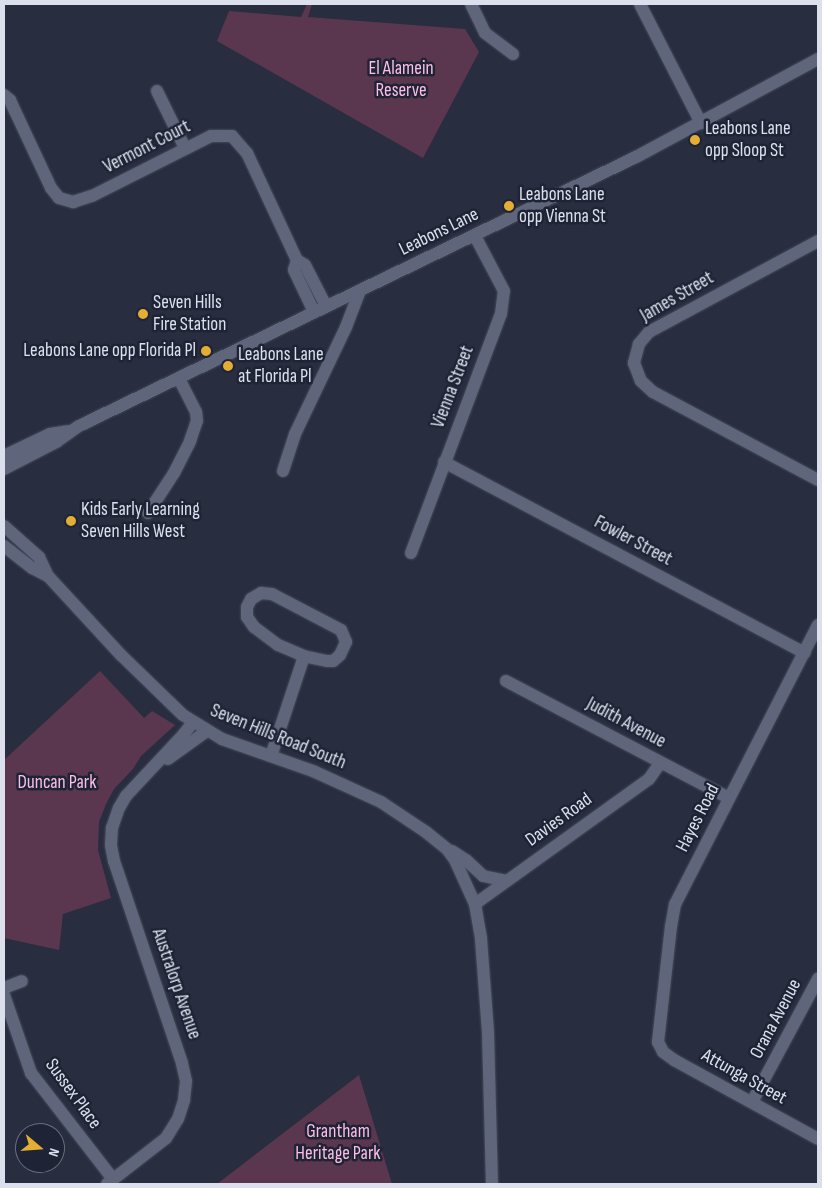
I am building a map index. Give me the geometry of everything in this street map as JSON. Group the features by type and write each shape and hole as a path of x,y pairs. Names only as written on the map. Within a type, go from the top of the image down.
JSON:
{"street":[{"path":"471,4 485,34 513,54"},
{"path":"640,4 701,124"},
{"name":"Leabons Lane","path":"4,469 56,442 71,430 475,236 701,124 818,59"},
{"path":"157,91 185,148"},
{"name":"Vermont Court","path":"4,95 10,100 51,188 59,198 73,202 92,196 211,136 232,136 246,153 297,260 305,265 320,309"},
{"name":"Vienna Street","path":"411,554 502,306 504,291 475,236"},
{"name":"James Street","path":"818,241 649,332 639,344 634,363 640,381 653,392 818,480"},
{"path":"283,471 295,434 346,327 360,291"},
{"path":"148,513 179,465 197,421 196,412 179,378"},
{"name":"Leabons Lane","path":"4,456 50,434 71,430"},
{"name":"Fowler Street","path":"444,462 804,653"},
{"name":"Seven Hills Road South","path":"4,526 39,557 48,576 121,656 170,705 193,722 237,745 332,779 380,802 426,832 447,849 458,854 483,876 506,881"},
{"name":"Seven Hills Road South","path":"4,546 32,568 48,576"},
{"path":"261,593 272,594 340,630 345,636 345,645 335,660 327,661 304,656 278,645 248,622 247,607 254,596 261,593"},
{"name":"Hayes Road","path":"658,1042 672,914 729,798 818,626"},
{"path":"271,756 304,656"},
{"name":"Judith Avenue","path":"506,681 729,798"},
{"name":"Australorp Avenue","path":"110,1182 166,1138 178,1119 186,1090 182,1063 114,861 111,845 112,828 119,808 126,796 193,722"},
{"name":"Australorp Avenue","path":"144,776 207,731"},
{"name":"Davies Road","path":"475,904 648,779 660,763"},
{"name":"Seven Hills Road South","path":"447,849 462,871 475,904 486,993 492,1184"},
{"name":"Orana Avenue","path":"752,1102 818,979"},
{"path":"4,988 22,981"},
{"name":"Sussex Place","path":"4,995 31,1072 110,1182"},
{"name":"Attunga Street","path":"658,1042 661,1051 668,1056 818,1139"}],"green space":[{"name":"El Alamein Reserve","path":"307,4 312,4 308,17 465,29 479,52 423,158 217,41 229,11 301,17"},
{"name":"Duncan Park","path":"100,671 144,718 152,711 175,725 141,756 133,769 114,789 99,822 98,850 111,898 63,914 59,950 4,938 4,760"},
{"name":"Grantham Heritage Park","path":"359,1075 392,1184 217,1184"}],"place":[{"name":"Leabons Lane opp Sloop St","path":"695,140"},
{"name":"Leabons Lane opp Vienna St","path":"509,206"},
{"name":"Seven Hills Fire Station","path":"143,314"},
{"name":"Leabons Lane opp Florida Pl","path":"206,351"},
{"name":"Leabons Lane at Florida Pl","path":"228,366"},
{"name":"Kids Early Learning Seven Hills West","path":"71,521"}]}
